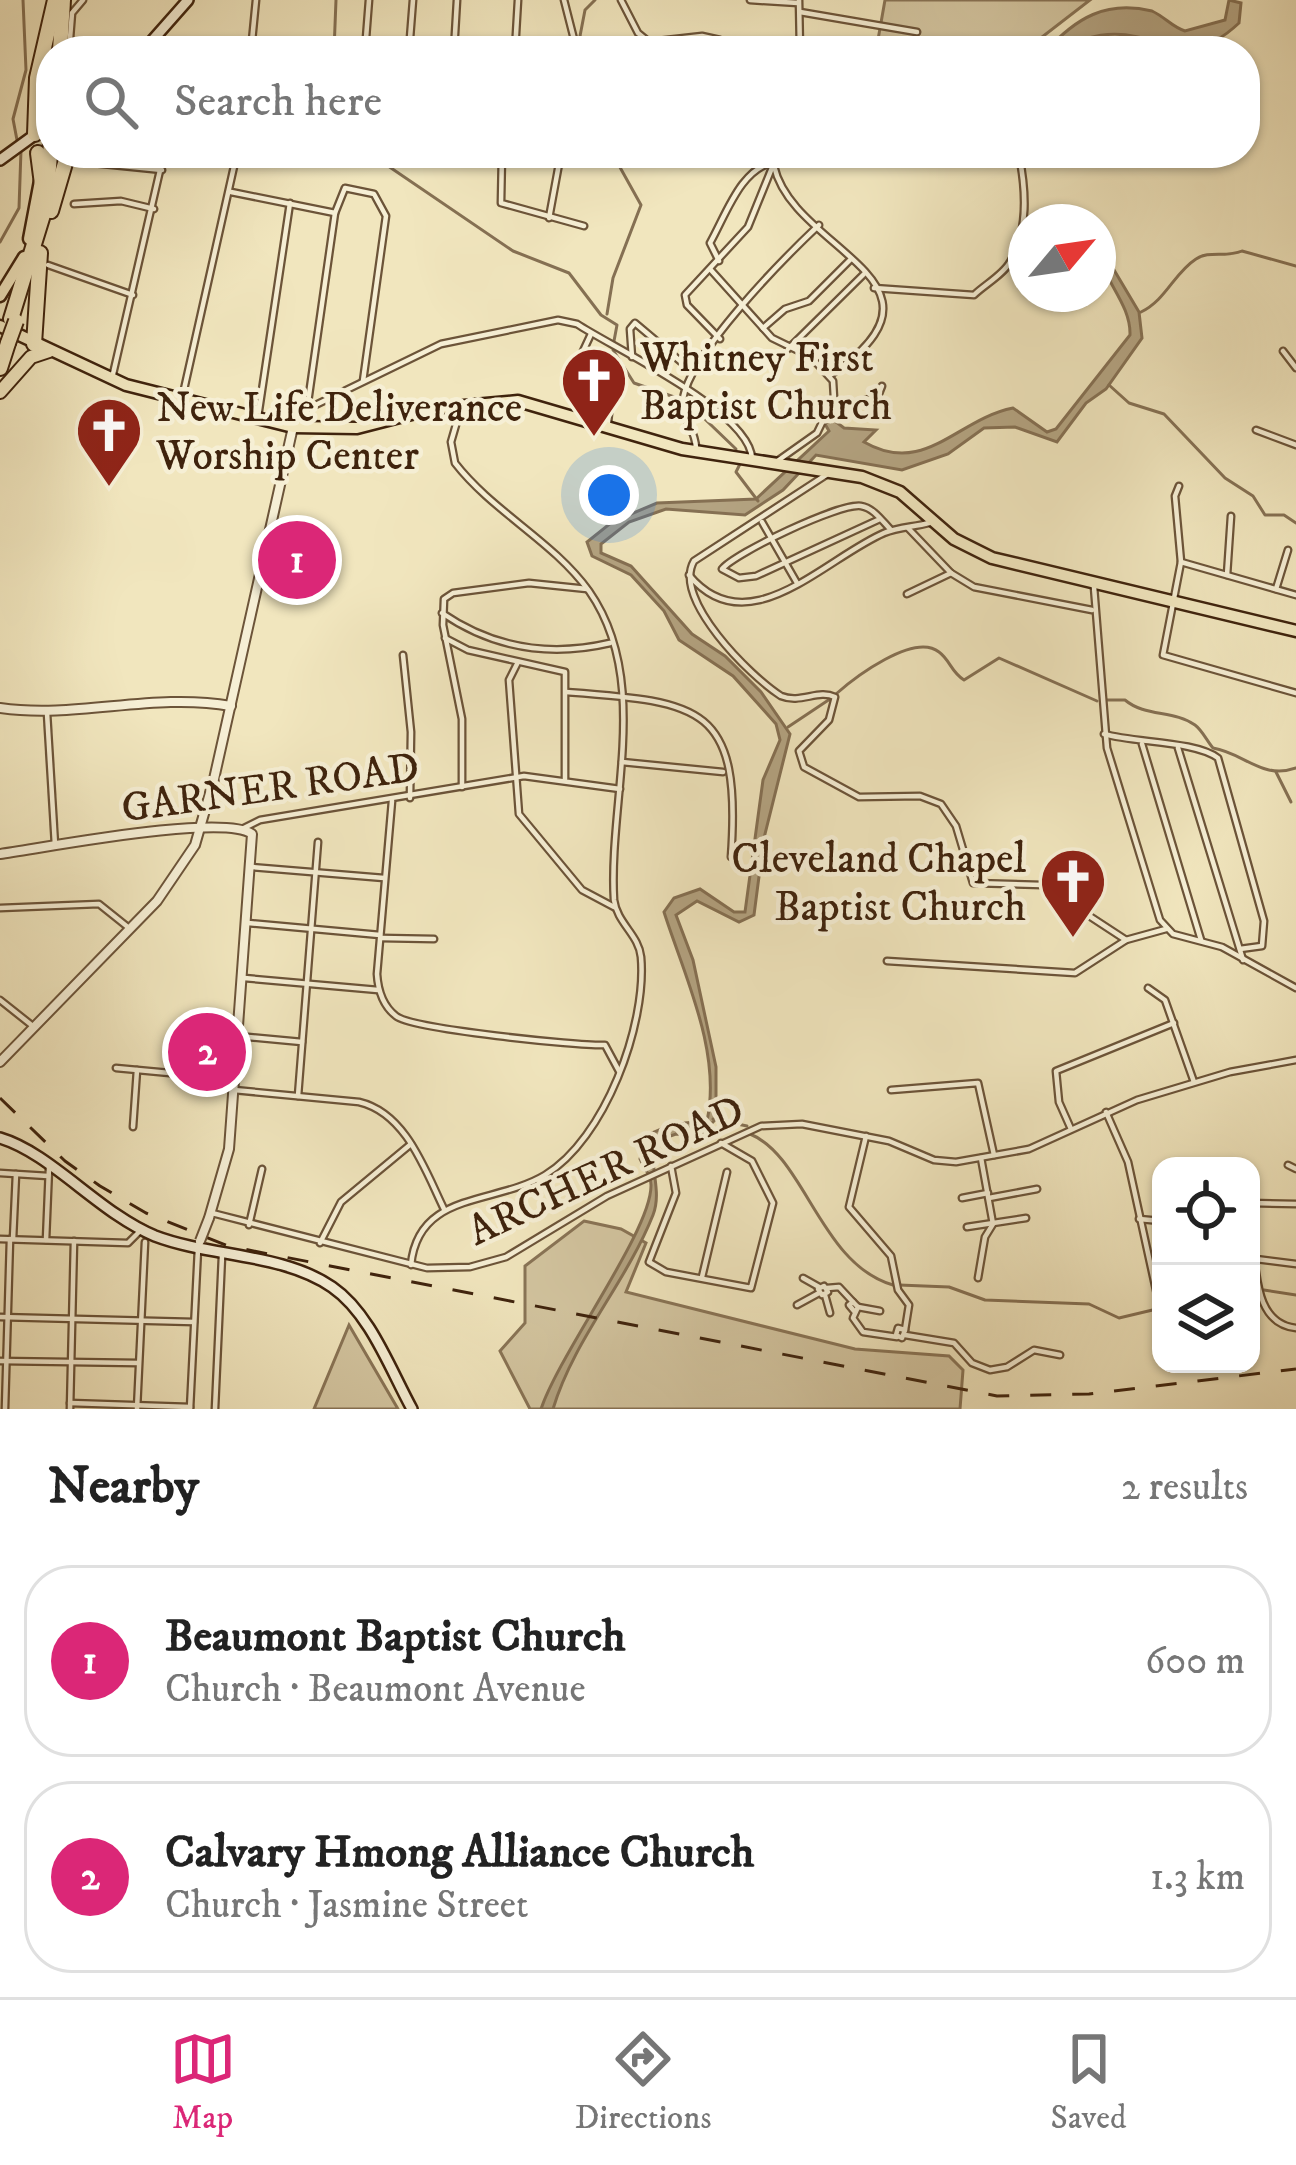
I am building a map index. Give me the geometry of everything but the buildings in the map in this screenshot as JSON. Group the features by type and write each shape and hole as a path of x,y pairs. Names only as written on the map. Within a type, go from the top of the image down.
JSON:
{"highway":[{"path":"61,36 62,3"},
{"path":"51,36 62,3"},
{"path":"0,392 32,350 44,259 43,168"},
{"path":"44,225 54,168"},
{"path":"0,368 6,334 63,168"},
{"path":"6,334 44,259"},
{"path":"32,350 49,352"}],"main road":[{"path":"159,36 188,0"},
{"path":"0,296 27,248 40,168"},
{"path":"6,334 32,350"},
{"path":"49,352 111,380 293,427 357,428 461,405 526,402 696,452 780,463 892,488 962,544 992,558 1174,598 1296,632"},
{"path":"0,1138 140,1228 222,1256 301,1272 336,1290 362,1318 412,1409"}],"street":[{"path":"62,3 83,0"},
{"path":"252,36 256,0"},
{"path":"366,36 369,0"},
{"path":"411,36 412,0"},
{"path":"455,36 457,0"},
{"path":"516,36 518,0"},
{"path":"564,0 574,36"},
{"path":"621,0 643,36"},
{"path":"750,0 800,2 800,36"},
{"path":"800,12 917,32"},
{"path":"111,380 162,170 142,168"},
{"path":"182,400 235,168"},
{"path":"501,168 498,200 508,208 584,226"},
{"path":"549,218 558,168"},
{"path":"719,261 710,243 755,168"},
{"path":"720,339 685,296 756,214 773,168"},
{"path":"776,168 788,194 864,274 885,311 884,327 829,376"},
{"path":"874,288 974,295 1013,256 1027,195 1022,168"},
{"path":"307,409 335,213 343,189 374,194 386,216 363,381"},
{"path":"231,192 335,213"},
{"path":"74,204 121,201 154,209"},
{"path":"258,417 290,203"},
{"path":"696,452 695,437 683,414 692,371 741,305 819,226"},
{"path":"44,259 133,295"},
{"path":"762,329 784,310 808,301 851,259"},
{"path":"710,269 762,329 788,349 811,356 829,376 832,400 814,437 780,463"},
{"path":"788,349 864,274"},
{"path":"0,1062 177,876 202,827 295,417 441,344 519,325 564,320 685,388 747,443 752,459"},
{"path":"632,357 636,351 630,329 635,323 692,371"},
{"path":"590,334 578,362 611,397 606,428"},
{"path":"1283,351 1296,368"},
{"path":"832,400 862,401 878,396 882,386"},
{"path":"411,1265 424,1226 444,1209 522,1186 554,1169 578,1145 635,1032 641,956 614,907 621,696 610,643 587,590 457,466 451,446 461,405"},
{"path":"1256,430 1296,445"},
{"path":"688,574 697,559 761,522 827,472"},
{"path":"1179,486 1175,496 1181,562 1163,655 1296,693"},
{"path":"880,519 751,578 722,569 837,508 862,506 880,519 891,530"},
{"path":"1227,575 1231,516"},
{"path":"688,574 710,596 734,604 766,601 891,530 934,521"},
{"path":"761,522 797,583"},
{"path":"908,528 951,573 995,595 1094,610"},
{"path":"1276,589 1288,550"},
{"path":"1181,562 1296,595"},
{"path":"907,594 951,573"},
{"path":"688,574 707,622 772,690 799,701 822,694 835,697 832,714 799,751 804,767 862,798 936,800 956,826 973,883 1042,885 1126,940"},
{"path":"1094,582 1104,734 1166,929"},
{"path":"462,787 461,714 442,613 444,599 453,592 529,583 587,590"},
{"path":"442,613 477,634 517,646 558,650 610,643"},
{"path":"446,638 468,650 563,670 565,780"},
{"path":"403,655 411,732 410,798"},
{"path":"518,662 509,680 515,802 525,824 582,890 614,907"},
{"path":"566,692 621,696 700,714 716,734 726,773 733,809 731,857"},
{"path":"0,709 47,713 160,700 231,706"},
{"path":"47,713 55,847"},
{"path":"1104,734 1210,753 1219,761 1265,926 1262,946 1240,949"},
{"path":"1142,744 1202,942"},
{"path":"1177,746 1244,960"},
{"path":"622,762 726,773"},
{"name":"GARNER ROAD","path":"0,854 202,827 244,828 260,820 514,777 620,789"},
{"path":"392,801 378,990 402,1020 605,1046 619,1071"},
{"path":"74,1241 70,1406 190,1408 199,1245 227,1159 234,1090 253,867 254,840 244,828"},
{"path":"298,1096 318,842"},
{"path":"253,867 386,878"},
{"path":"0,908 99,904 131,929"},
{"path":"248,923 434,939"},
{"path":"887,962 1069,974 1091,968 1126,940 1166,929 1244,960 1296,988"},
{"path":"244,978 378,990"},
{"path":"1148,988 1165,1000 1194,1082"},
{"path":"0,1000 34,1028"},
{"path":"1071,1130 1059,1102 1056,1070 1174,1023"},
{"path":"238,1036 302,1042"},
{"name":"ARCHER ROAD","path":"210,1215 411,1265 459,1268 500,1260 671,1166 778,1123 866,1136 941,1162 981,1158 1036,1147 1106,1112 1194,1082 1296,1060"},
{"path":"116,1068 235,1079"},
{"path":"133,1127 136,1070"},
{"path":"891,1090 980,1085 994,1156"},
{"path":"234,1090 372,1106 411,1144 444,1209"},
{"path":"1106,1112 1126,1156 1152,1274"},
{"path":"866,1136 849,1207 891,1256 898,1290 909,1305 902,1334"},
{"path":"671,1166 675,1195 648,1260 660,1270 753,1287 773,1209 754,1163 721,1143"},
{"path":"320,1244 341,1202 411,1144"},
{"path":"978,1278 985,1237 993,1224 981,1158"},
{"path":"1288,1165 1296,1169"},
{"path":"250,1225 262,1169"},
{"path":"0,1173 48,1172 46,1240"},
{"path":"702,1278 728,1172"},
{"path":"5,1409 4,1317 16,1174"},
{"path":"962,1198 1037,1189"},
{"path":"1260,1203 1296,1204"},
{"path":"967,1227 1026,1218"},
{"path":"1139,1219 1152,1220"},
{"path":"0,1239 128,1243 140,1228"},
{"path":"137,1407 145,1242"},
{"path":"215,1409 222,1256"},
{"path":"1260,1260 1296,1264"},
{"path":"1257,1265 1266,1313 1280,1325 1296,1328"},
{"path":"803,1278 823,1291 830,1313"},
{"path":"797,1305 839,1287 855,1307 862,1332 954,1342 972,1363 990,1370 1006,1367 1034,1350 1060,1355"},
{"path":"855,1307 880,1311"},
{"path":"4,1317 194,1322"},
{"path":"3,1361 140,1363"}],"shaded area":[{"path":"885,0 1090,0 1043,36 879,36"},
{"path":"1229,0 1241,3 1239,23 1222,36 1062,36 1093,14 1120,8 1152,11 1185,31 1225,20"},
{"path":"1116,273 1139,312 1142,338 1106,389 1086,403 1057,442 1015,427 984,428 948,454 902,470 816,455 783,490 745,515 666,509 629,522 601,544 601,553 631,566 692,634 725,656 761,692 790,734 764,838 754,915 739,922 697,901 676,915 693,960 716,1067 716,1119 699,1136 676,1134 656,1141 653,1215 574,1359 553,1409 541,1409 637,1231 651,1181 640,1159 647,1135 673,1124 707,1121 710,1095 705,1041 664,912 674,898 700,889 734,912 745,912 763,780 780,740 776,724 733,676 679,640 664,611 631,575 592,556 587,542 612,522 657,503 756,499 829,431 825,424 831,418 844,428 876,430 864,442 905,453 923,450 1013,408 1047,432 1056,429 1130,335 1116,293"},
{"path":"584,1221 621,1229 646,1243 626,1292 855,1349 949,1356 963,1370 960,1409 530,1409 500,1351 525,1323 525,1266"},
{"path":"349,1325 398,1409 314,1409"}],"waterway":[{"path":"17,140 13,119 26,70 23,0"},
{"path":"335,36 336,0"},
{"path":"580,36 585,10 595,0"},
{"path":"0,242 19,208 21,150"},
{"path":"391,168 513,251 569,273 601,315 617,325 614,341"},
{"path":"607,314 613,278 641,205 620,168"},
{"path":"1141,312 1201,256 1242,251 1296,266"},
{"path":"613,350 634,383 680,399"},
{"path":"1109,385 1129,403 1164,414 1225,478 1253,496 1265,515 1284,515 1296,523"},
{"path":"686,401 736,449"},
{"path":"740,464 736,472 758,501"},
{"path":"836,694 900,652 928,647 943,655 964,680 999,658 1097,701"},
{"path":"788,727 830,699"},
{"path":"1104,700 1125,700 1141,709 1187,720 1213,748 1263,768 1296,768"},
{"path":"1276,772 1291,802"},
{"path":"713,1119 747,1126"},
{"path":"750,1134 785,1164 848,1256 893,1285"},
{"path":"899,1285 949,1287 985,1300 1089,1304 1119,1318 1152,1310"},
{"path":"1264,1290 1296,1295"}],"railway":[{"path":"0,1098 65,1161 100,1186 146,1213 228,1246 997,1396 1089,1394 1296,1369"}],"place":[{"name":"Whitney First Baptist Church","path":"594,439"},
{"name":"New Life Deliverance Worship Center","path":"109,489"},
{"name":"Beaumont Baptist Church","path":"297,560"},
{"name":"Cleveland Chapel Baptist Church","path":"1073,940"},
{"name":"Calvary Hmong Alliance Church","path":"207,1052"}]}
